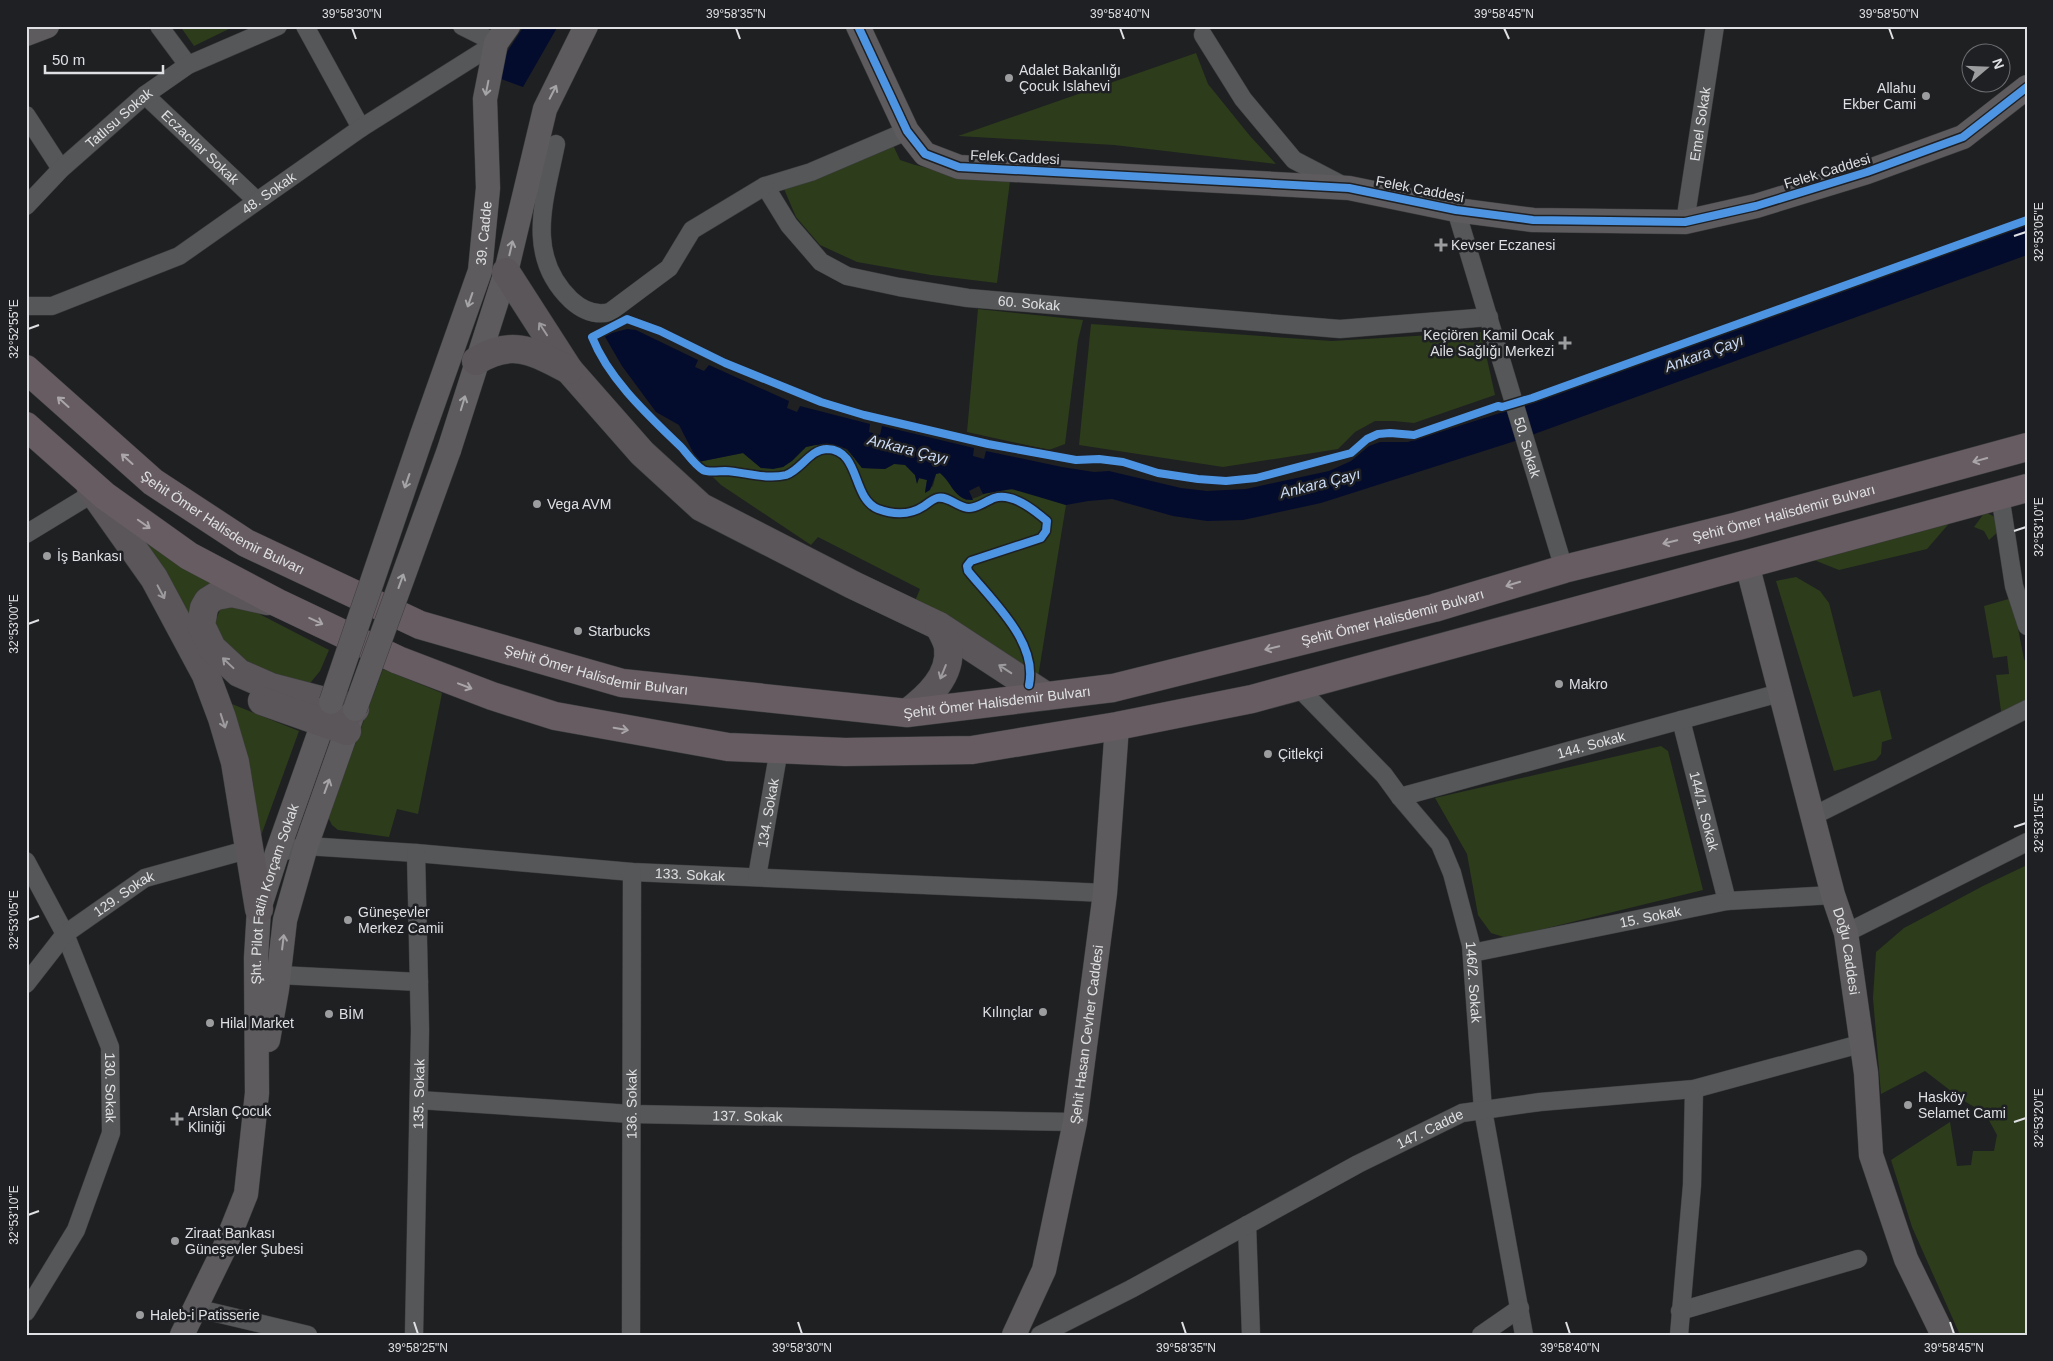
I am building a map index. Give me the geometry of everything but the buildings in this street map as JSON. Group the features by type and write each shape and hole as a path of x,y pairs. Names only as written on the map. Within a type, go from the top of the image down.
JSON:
{"highway":[{"name":"Şehit Ömer Halisdemir Bulvarı","path":"26,369 153,482 246,543 420,625 622,683 907,713 1113,688 1434,608 1564,569 1741,525 2027,448"},
{"path":"26,426 105,496 189,556 278,603 398,660 492,696 555,716 728,747 845,752 972,750 1118,726 1252,699 2027,488"}],"main road":[{"path":"506,272 569,370 642,453 701,506 939,626 1046,696"},
{"path":"476,361 490,352 505,349 519,350 536,353 569,370"},
{"path":"58,456 95,492 154,578 206,675 222,718 235,762 259,909"},
{"path":"278,603 232,593 216,596 204,608 201,625 212,648 239,673 339,716"},
{"path":"907,713 928,698 940,681 948,661 948,646 939,626"},
{"path":"206,675 248,696 339,716"}],"street":[{"path":"26,34 47,26"},
{"path":"158,26 188,65"},
{"name":"Tatlısu Sokak","path":"26,206 61,170 145,95 188,65 278,26"},
{"path":"305,26 361,128"},
{"path":"462,26 502,35"},
{"path":"339,716 449,450 506,272 544,109 586,26"},
{"name":"Felek Caddesi","path":"858,26 907,131 925,154 959,167 1349,188 1456,210 1533,220 1685,222 1775,201 1867,172 1963,138 2027,87"},
{"name":"Emel Sokak","path":"1685,222 1714,26"},
{"name":"48. Sokak","path":"26,306 52,306 179,256 256,200 361,128 502,35"},
{"name":"39. Cadde","path":"339,716 422,435 480,271 488,188 485,99 502,35"},
{"path":"1203,35 1243,99 1294,160 1349,188"},
{"name":"Eczacılar Sokak","path":"145,95 256,200"},
{"path":"26,115 61,170"},
{"path":"556,144 542,214 543,252 549,270 561,290 574,302 587,310 600,314 610,312 669,268 692,230 765,186 810,172 907,131"},
{"name":"60. Sokak","path":"765,186 789,225 821,262 847,276 899,287 968,298 1340,329 1488,317"},
{"name":"50. Sokak","path":"1456,210 1564,569"},
{"path":"26,534 95,492"},
{"path":"2000,495 2014,586 2027,626"},
{"name":"Doğu Caddesi","path":"1747,564 1833,895 1846,933 1860,1044 1866,1073 1871,1155 1906,1258 1942,1335"},
{"name":"146/2. Sokak","path":"1298,687 1384,775 1440,844 1452,873 1472,953 1483,1110 1524,1335"},
{"name":"144. Sokak","path":"1400,797 1780,693"},
{"path":"1813,816 2027,709"},
{"name":"Şht. Pilot Fatih Korçam Sokak","path":"182,1335 224,1249 246,1194 258,1093 279,975 285,920 339,716"},
{"name":"Şht. Pilot Fatih Korçam Sokak","path":"258,1093 256,958 259,909 277,853 339,716"},
{"name":"144/1. Sokak","path":"1681,720 1727,902"},
{"name":"Şehit Hasan Cevher Caddesi","path":"1014,1335 1044,1270 1075,1122 1105,893 1118,726"},
{"name":"134. Sokak","path":"756,877 778,749"},
{"path":"1846,933 2027,842"},
{"name":"133. Sokak","path":"277,853 306,846 416,853 632,872 1105,893"},
{"name":"129. Sokak","path":"26,984 65,934 145,878 250,849"},
{"name":"135. Sokak","path":"414,1335 419,1100 416,853"},
{"name":"130. Sokak","path":"26,861 65,934 110,1048 111,1132 76,1230 26,1312"},
{"name":"136. Sokak","path":"631,1335 632,872"},
{"name":"15. Sokak","path":"1472,953 1727,902 1833,895"},
{"path":"279,975 419,982"},
{"name":"147. Cadde","path":"1040,1335 1131,1289 1358,1164 1462,1113 1540,1102 1694,1089 1860,1044"},
{"path":"1679,1335 1692,1185 1694,1089"},
{"name":"137. Sokak","path":"419,1100 631,1114 1075,1122"},
{"path":"1247,1226 1251,1335"},
{"path":"1680,1310 1858,1259"},
{"path":"195,1308 302,1334"},
{"path":"1482,1335 1520,1308"}],"green space":[{"path":"180,26 235,26 194,46"},
{"path":"1196,53 1208,84 1250,136 1276,164 1114,145 958,136"},
{"path":"893,145 900,160 955,174 1010,181 997,283 931,275 857,262 820,245 796,217 784,189"},
{"path":"978,309 1083,320 1078,340 1065,444 1049,450 967,432"},
{"path":"1091,324 1332,341 1481,332 1495,395 1414,423 1375,421 1355,432 1338,449 1223,467 1079,445"},
{"path":"816,444 844,448 853,455 862,468 885,469 894,464 905,464 915,475 917,483 919,478 927,480 925,492 933,486 936,474 940,473 948,480 952,488 966,500 992,491 1005,489 1023,491 1066,505 1038,677 915,601 920,589 818,537 811,545 721,485 698,462 743,453 761,468 783,467 806,447"},
{"path":"1985,512 1995,517 2000,530 1989,540 1984,531 1974,527"},
{"path":"119,516 213,581 190,628"},
{"path":"1952,520 1927,549 1839,570 1809,558"},
{"path":"1796,577 1820,591 1829,603 1853,697 1880,690 1892,739 1882,742 1881,754 1876,760 1834,771 1776,581"},
{"path":"2012,598 2024,659 2027,665 2027,703 2002,718 1996,675 2009,674 2007,656 1993,658 1984,606"},
{"path":"225,606 244,606 329,650 320,671 311,682 302,684 276,680 227,649 215,622 220,610"},
{"path":"383,669 442,693 418,814 397,809 389,837 338,830 332,825 328,817"},
{"path":"227,702 299,731 258,844 253,783 247,758"},
{"path":"1661,746 1668,751 1703,890 1507,938 1491,933 1478,915 1467,854 1435,798"},
{"path":"2027,865 2027,1335 1960,1335 1912,1227 1891,1160 1950,1122 1957,1166 1971,1165 1973,1151 1994,1151 1997,1135 1985,1113 1964,1101 1925,1071 1881,1094 1873,998 1876,952 1904,928"}],"water":[{"path":"524,26 558,26 523,87 496,77 507,52"},
{"name":"Ankara Çayı","path":"2027,224 2027,255 1512,442 1321,503 1243,520 1207,521 1173,516 1112,499 1066,505 1012,489 983,494 979,486 969,491 973,500 967,500 954,491 940,473 936,474 930,490 925,493 927,480 919,478 917,484 915,475 905,465 894,464 885,469 862,468 847,449 830,444 806,447 783,467 773,469 761,468 743,453 698,462 679,425 656,412 622,366 604,335 627,329 636,330 698,360 695,367 704,371 709,365 789,401 787,408 797,412 800,406 870,424 869,432 880,435 882,426 974,448 973,456 984,459 986,451 1062,467 1094,472 1109,471 1181,488 1207,491 1246,489 1329,471 1351,461 1369,446 1380,442 1408,442 1516,408"}],"cycle path":[{"path":"858,26 907,131 925,154 959,167 1349,188 1456,210 1533,220 1685,222 1756,206 1867,172 1963,137 2027,87"},
{"path":"1029,685 1030,669 1027,653 1020,638 1001,609 968,571 967,566 971,561 1041,538 1046,531 1047,521 1042,517 1022,503 1001,497 994,498 972,508 941,498 935,499 913,512 901,514 884,511 869,503 863,495 846,457 838,451 827,449 816,452 786,475 771,477 725,471 705,471 694,463 682,448 619,383 599,353 592,337 627,319 660,331 725,363 821,402 864,415 988,444 1076,460 1099,459 1123,462 1158,473 1226,481 1256,478 1351,453 1367,439 1378,434 1414,435 1498,406 1502,407 1532,398 2027,220"}],"place":[{"name":"Adalet Bakanlığı Çocuk Islahevi","path":"1009,78"},
{"name":"Allahu Ekber Cami","path":"1926,96"},
{"name":"Kevser Eczanesi","path":"1441,245"},
{"name":"Keçiören Kamil Ocak Aile Sağlığı Merkezi","path":"1565,343"},
{"name":"Vega AVM","path":"537,504"},
{"name":"İş Bankası","path":"47,556"},
{"name":"Starbucks","path":"578,631"},
{"name":"Makro","path":"1559,684"},
{"name":"Çitlekçi","path":"1268,754"},
{"name":"Güneşevler Merkez Camii","path":"348,920"},
{"name":"Kılınçlar","path":"1043,1012"},
{"name":"BİM","path":"329,1014"},
{"name":"Hilal Market","path":"210,1023"},
{"name":"Hasköy Selamet Cami","path":"1908,1105"},
{"name":"Arslan Çocuk Kliniği","path":"177,1119"},
{"name":"Ziraat Bankası Güneşevler Şubesi","path":"175,1241"},
{"name":"Haleb-i Patisserie","path":"140,1315"}]}
